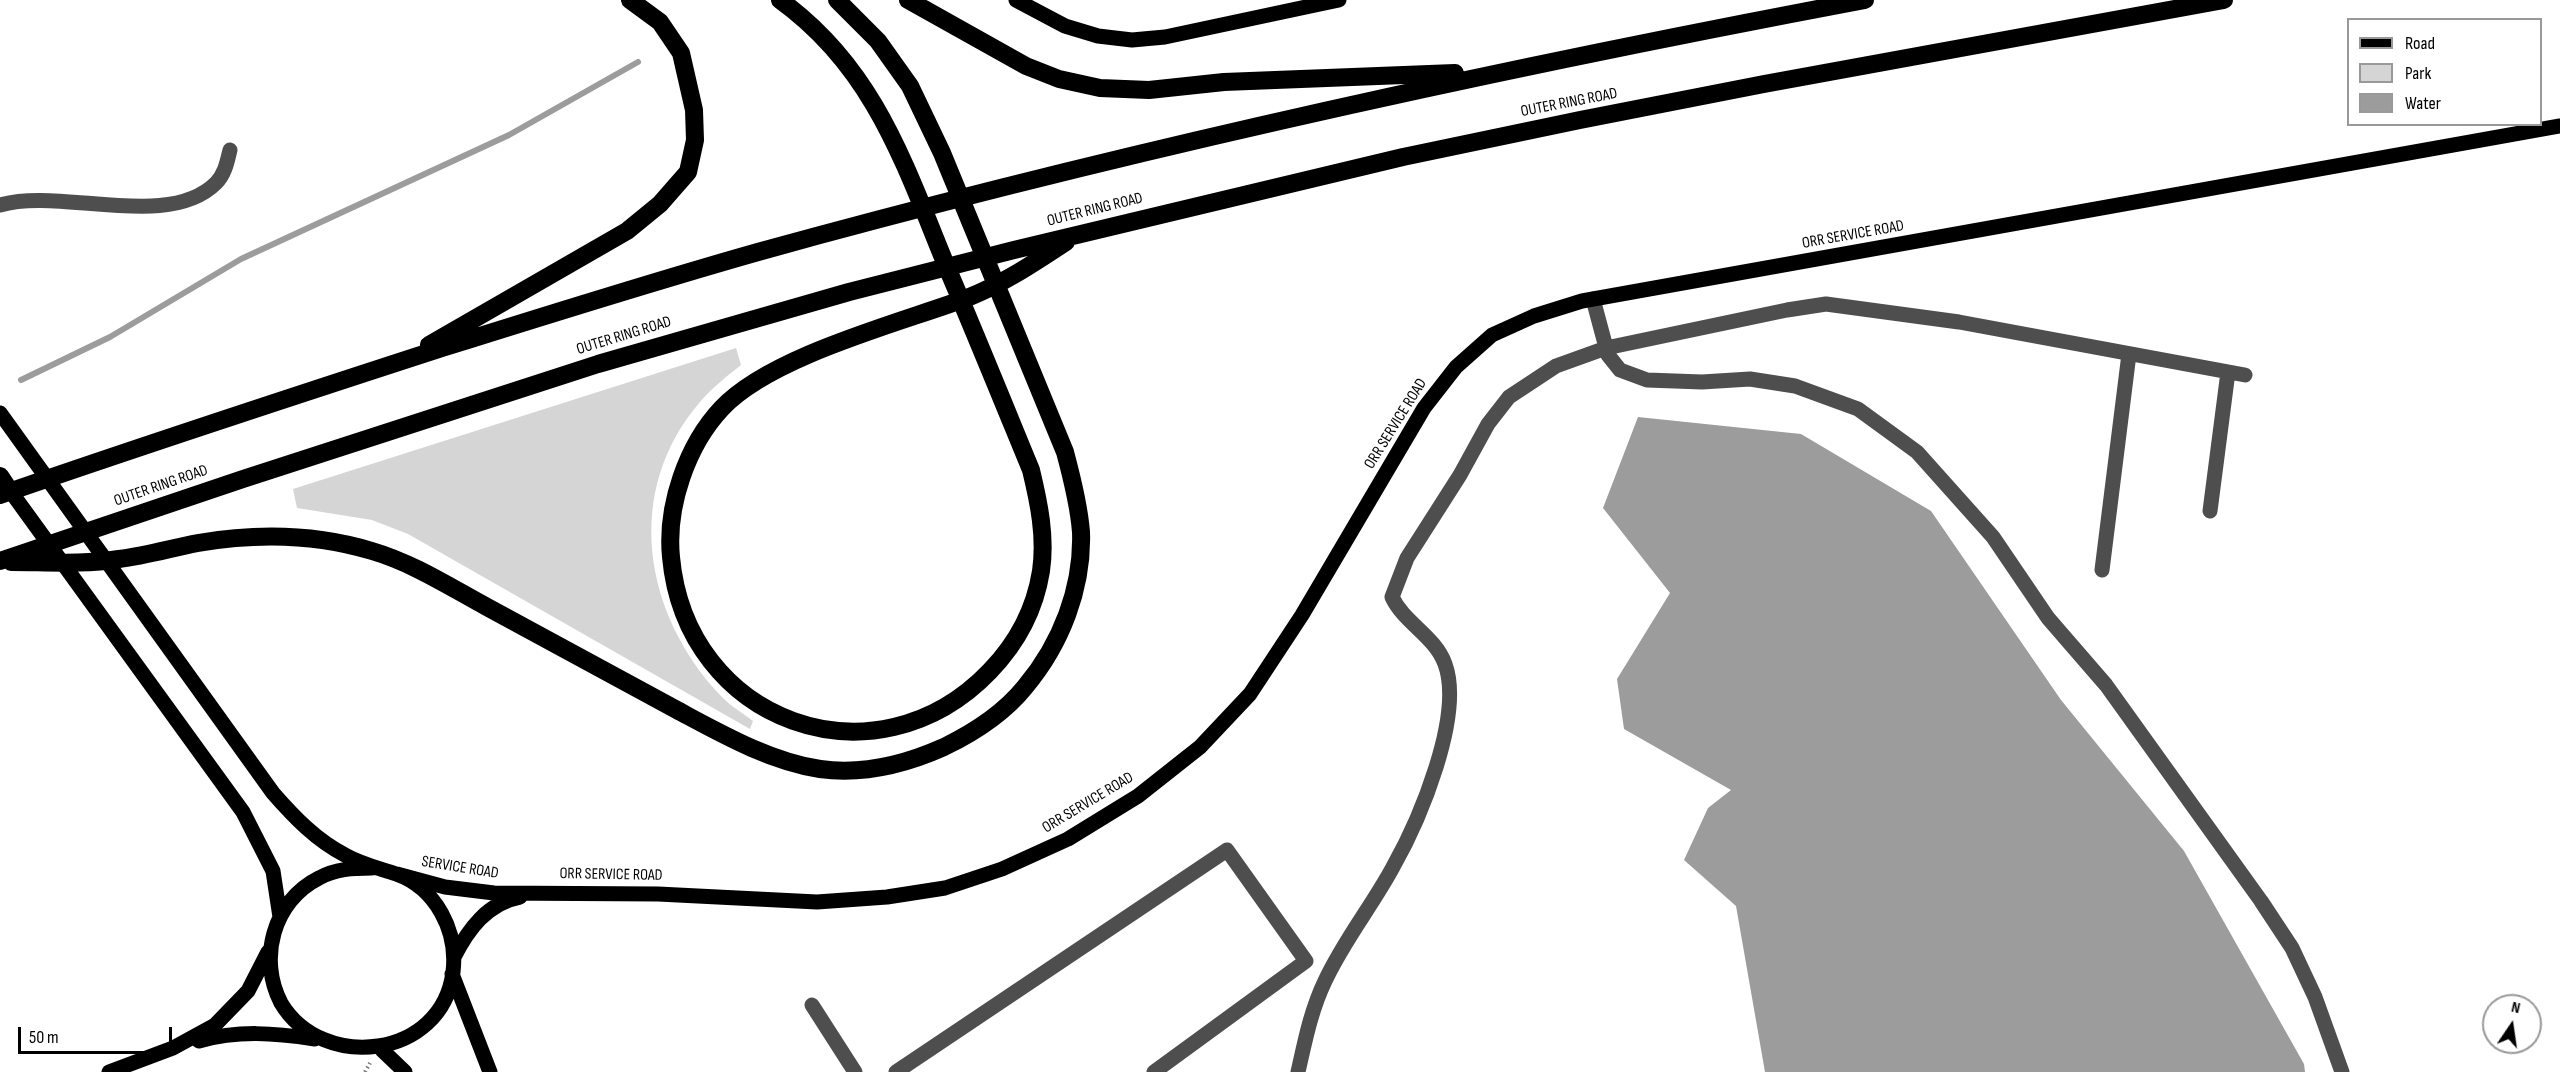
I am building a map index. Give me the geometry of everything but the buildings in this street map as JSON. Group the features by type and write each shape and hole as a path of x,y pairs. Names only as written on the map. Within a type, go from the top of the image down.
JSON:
{"highway":[{"path":"399,362 627,231 660,204 688,172 695,140 694,110 681,53 660,22 630,0"},
{"path":"780,0 827,40 853,70 879,110 903,161 1032,470 1040,505 1043,540 1041,570 1034,601 1020,632 1001,659 979,683 952,702 923,717 889,728 853,732 818,729 782,718 751,702 725,678 701,649 683,615 672,577 669,540 673,506 685,469 701,437 721,409 743,389 821,351 931,309 966,298 1023,271 1078,234"},
{"path":"0,562 92,562 200,543 259,537 302,537 373,551 428,575 729,738 790,762 822,769 857,770 894,766 929,754 964,737 997,715 1041,668 1057,640 1069,609 1078,572 1081,532 1075,490 1065,452 942,153 910,86 878,41 837,0"},
{"path":"908,0 1026,66 1059,79 1100,88 1149,90 1224,82 1504,71"},
{"path":"2,484 81,466 626,291 758,252 894,216 1227,133 1504,71 1865,0"},
{"name":"OUTER RING ROAD","path":"0,562 120,520 598,364 775,312 917,274 1403,157 1786,79 2224,0"}],"main road":[{"path":"1016,0 1065,26 1098,36 1132,40 1165,37 1339,0"},
{"name":"ORR SERVICE ROAD","path":"543,892 658,894 817,902 887,897 945,888 1002,869 1068,839 1138,796 1200,747 1250,694 1302,615 1424,408 1456,367 1492,334 1534,316 1593,299 2560,126"},
{"path":"0,412 273,793 317,837 343,854 372,867 397,874 417,885 433,900 445,919 453,940 453,966 445,1001 419,1032 401,1043 382,1050 359,1052 337,1048 316,1040 268,1032 230,1034 173,1048 108,1072"},
{"path":"2,484 243,812 273,871 280,917"},
{"path":"173,1048 215,1025 248,991 270,949 280,917 296,894 318,878 344,869 372,867"},
{"name":"SERVICE ROAD","path":"397,874 445,886 494,893 543,892"},
{"name":"SERVICE ROAD","path":"453,966 466,934 486,912 513,898 543,892"},
{"path":"270,949 270,971 275,992 285,1010 299,1027 316,1040"},
{"path":"453,966 490,1072"},
{"path":"382,1050 405,1072"}],"street":[{"path":"0,205 10,202 49,200 100,205 154,205 177,202 200,195 216,183 224,171 230,150"},
{"path":"1593,299 1608,355 1620,370 1647,380 1702,382 1750,380 1795,386 1829,396 1858,409 1917,452 1993,537 2048,618 2106,685 2261,901 2292,948 2315,997 2342,1072"},
{"path":"1298,1072 1311,1014 1325,980 1393,868 1431,781 1449,710 1445,663 1432,642 1406,617 1392,597 1407,558 1460,475 1488,424 1509,397 1556,366 1606,348 1826,304 1959,322 2245,375"},
{"path":"2102,570 2128,354"},
{"path":"2210,511 2228,372"},
{"path":"896,1072 1227,850 1306,961 1154,1072"},
{"path":"812,1005 855,1072"}],"green space":[{"path":"736,348 741,365 700,402 676,437 660,474 652,513 652,552 660,590 674,628 695,663 721,696 753,721 750,729 408,534 372,520 297,508 293,489"}],"water":[{"path":"1638,417 1801,434 1931,511 2061,700 2184,851 2304,1064 2305,1072 1765,1072 1736,906 1684,860 1708,808 1731,790 1624,729 1617,679 1670,593 1603,508"}],"waterway":[{"path":"21,380 110,337 241,259 509,135 638,62"}]}
